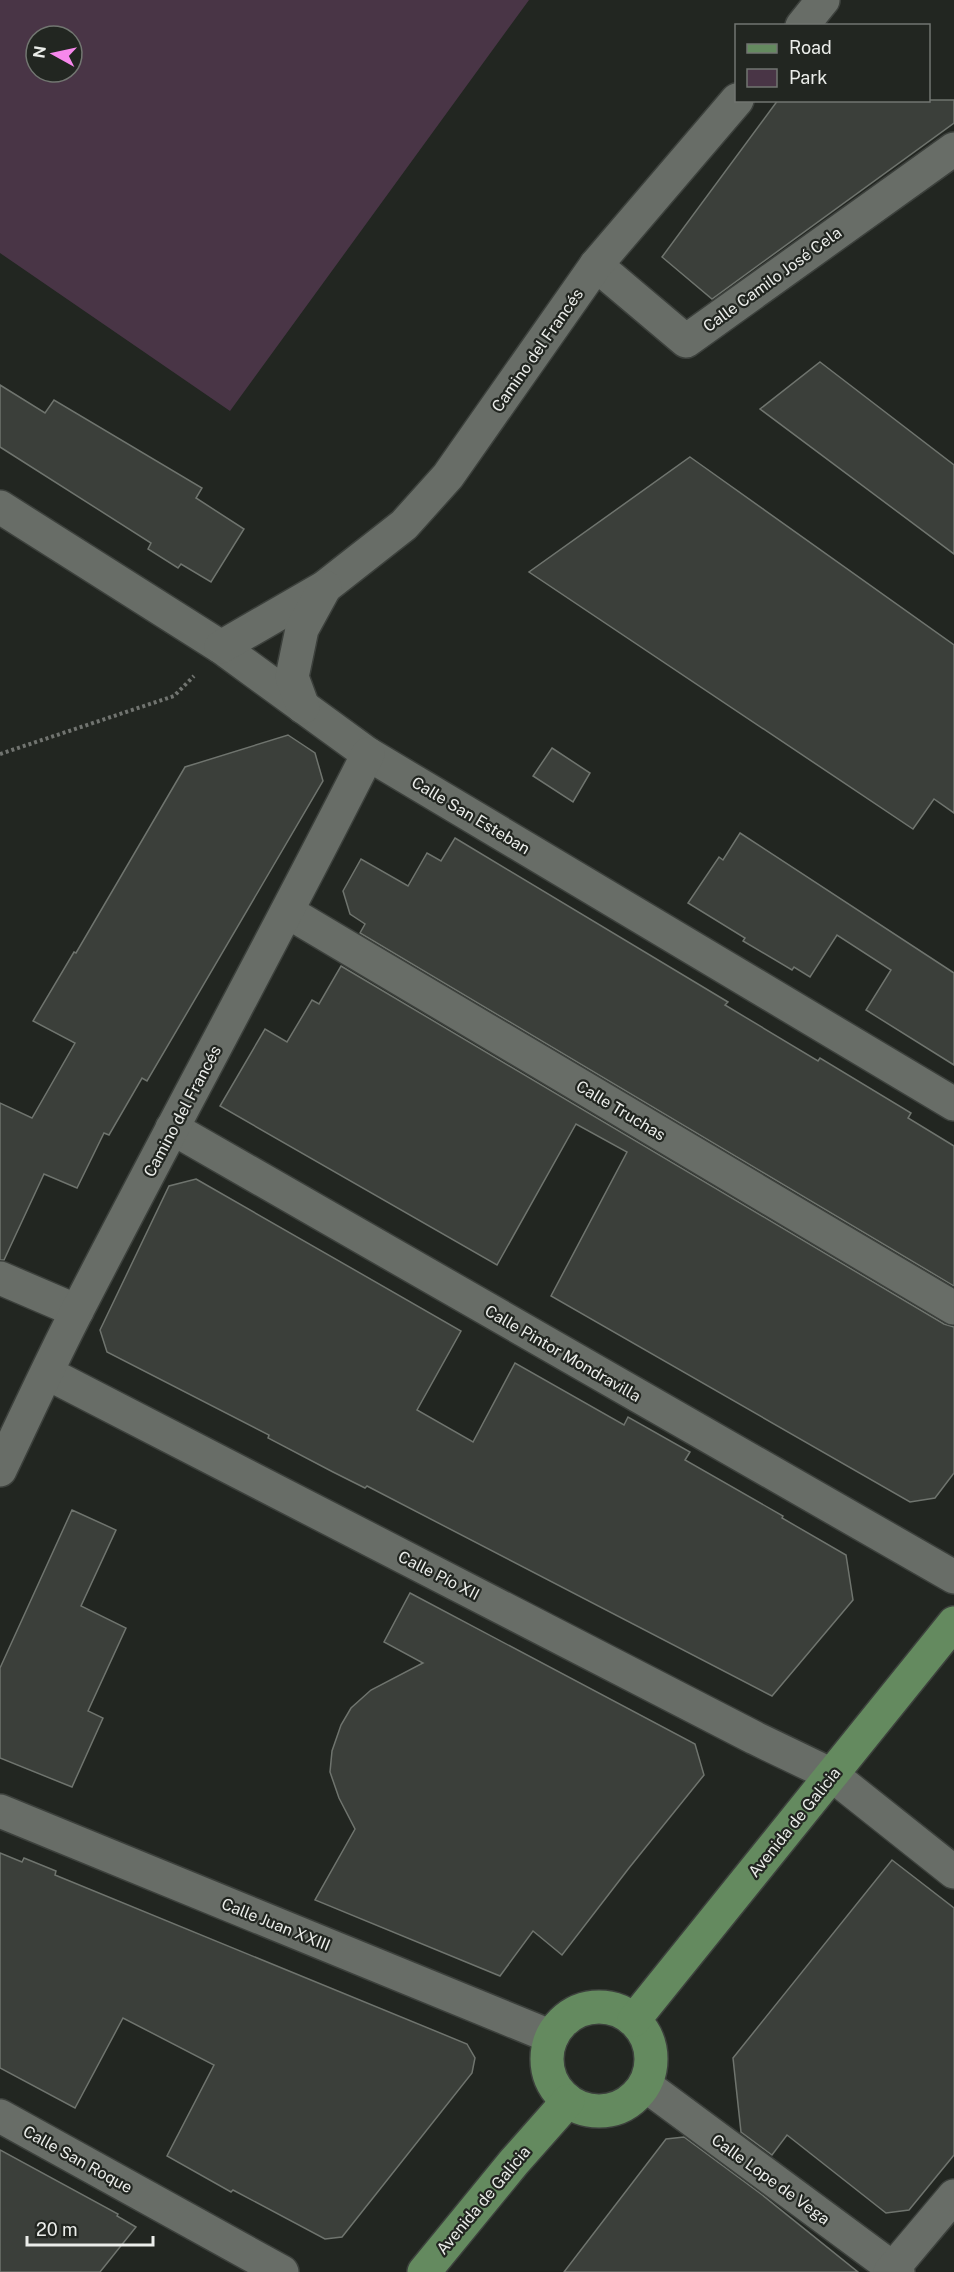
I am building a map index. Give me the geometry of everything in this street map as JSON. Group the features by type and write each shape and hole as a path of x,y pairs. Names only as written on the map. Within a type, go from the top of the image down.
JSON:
{"main road":[{"name":"Avenida de Galicia","path":"634,2020 954,1623"},
{"path":"604,2007 620,2011 634,2020 648,2042 651,2064 645,2085 633,2099 620,2107 603,2112 581,2109 557,2091 547,2061 552,2037 567,2019 582,2010 604,2007"},
{"name":"Avenida de Galicia","path":"424,2272 514,2162 568,2101"}],"street":[{"path":"804,24 824,0"},
{"name":"Camino del Francés","path":"221,647 325,587 404,525 448,476 596,265 735,102"},
{"name":"Calle Camilo José Cela","path":"596,265 686,341 954,149"},
{"name":"Calle San Esteban","path":"0,507 221,647 368,754 954,1104"},
{"name":"Camino del Francés","path":"303,707 292,677 303,629 325,587"},
{"name":"Camino del Francés","path":"0,1470 77,1311 288,912 368,754"},
{"name":"Calle Truchas","path":"288,912 954,1308"},
{"name":"Calle Pintor Mondravilla","path":"172,1128 954,1577"},
{"path":"0,1278 77,1311"},
{"name":"Calle Pío XII","path":"47,1373 755,1738 832,1775 954,1872"},
{"name":"Calle Juan XXIII","path":"0,1811 552,2037"},
{"name":"Calle Lope de Vega","path":"645,2085 894,2271"},
{"name":"Calle San Roque","path":"0,2116 282,2272"},
{"path":"894,2271 954,2196"}],"path":[{"path":"0,754 174,696 221,647"}],"green space":[{"path":"0,0 529,0 230,411 0,253"}],"building":[{"path":"954,100 954,123 712,299 662,257 777,102"},
{"path":"820,362 954,465 954,554 760,409"},
{"path":"0,385 45,413 54,400 202,488 196,498 244,529 211,582 181,564 178,568 148,549 151,543 0,447"},
{"path":"690,457 954,645 954,813 934,799 913,829 529,572"},
{"path":"288,735 315,753 323,781 147,1081 142,1078 109,1135 104,1133 77,1188 44,1174 4,1260 0,1260 0,1103 32,1118 75,1043 33,1021 74,952 76,953 185,767"},
{"path":"552,748 590,773 573,802 533,776"},
{"path":"740,833 954,973 954,1065 866,1010 891,970 837,935 810,977 794,967 792,970 743,941 745,938 688,903 719,857 723,860"},
{"path":"455,838 728,1002 725,1005 818,1061 820,1058 911,1113 908,1118 954,1146 954,1286 360,933 365,924 350,914 343,891 361,859 408,886 427,853 441,861"},
{"path":"341,966 944,1324 954,1327 954,1473 935,1498 910,1502 551,1296 627,1152 576,1124 497,1265 220,1106 265,1029 287,1042 312,1000 319,1004"},
{"path":"196,1179 461,1331 417,1410 473,1442 515,1363 624,1425 628,1417 690,1452 685,1460 846,1555 853,1600 772,1696 367,1486 365,1488 333,1472 268,1438 269,1435 107,1352 100,1330 169,1186"},
{"path":"72,1510 116,1530 81,1606 126,1628 88,1711 103,1718 72,1787 0,1758 0,1668"},
{"path":"410,1593 695,1744 704,1775 562,1955 533,1931 500,1976 315,1900 355,1829 339,1798 330,1772 332,1751 341,1725 351,1708 371,1690 423,1663 384,1642"},
{"path":"0,1853 22,1862 24,1858 56,1871 55,1875 467,2044 475,2058 472,2073 342,2237 325,2239 233,2190 231,2192 167,2156 214,2065 123,2018 75,2108 0,2068"},
{"path":"892,1860 954,1908 954,2155 909,2210 886,2213 787,2135 772,2155 741,2132 733,2058"},
{"path":"684,2137 761,2194 858,2272 564,2272 666,2139"},
{"path":"0,2150 118,2214 117,2216 136,2227 100,2272 0,2272"}]}
